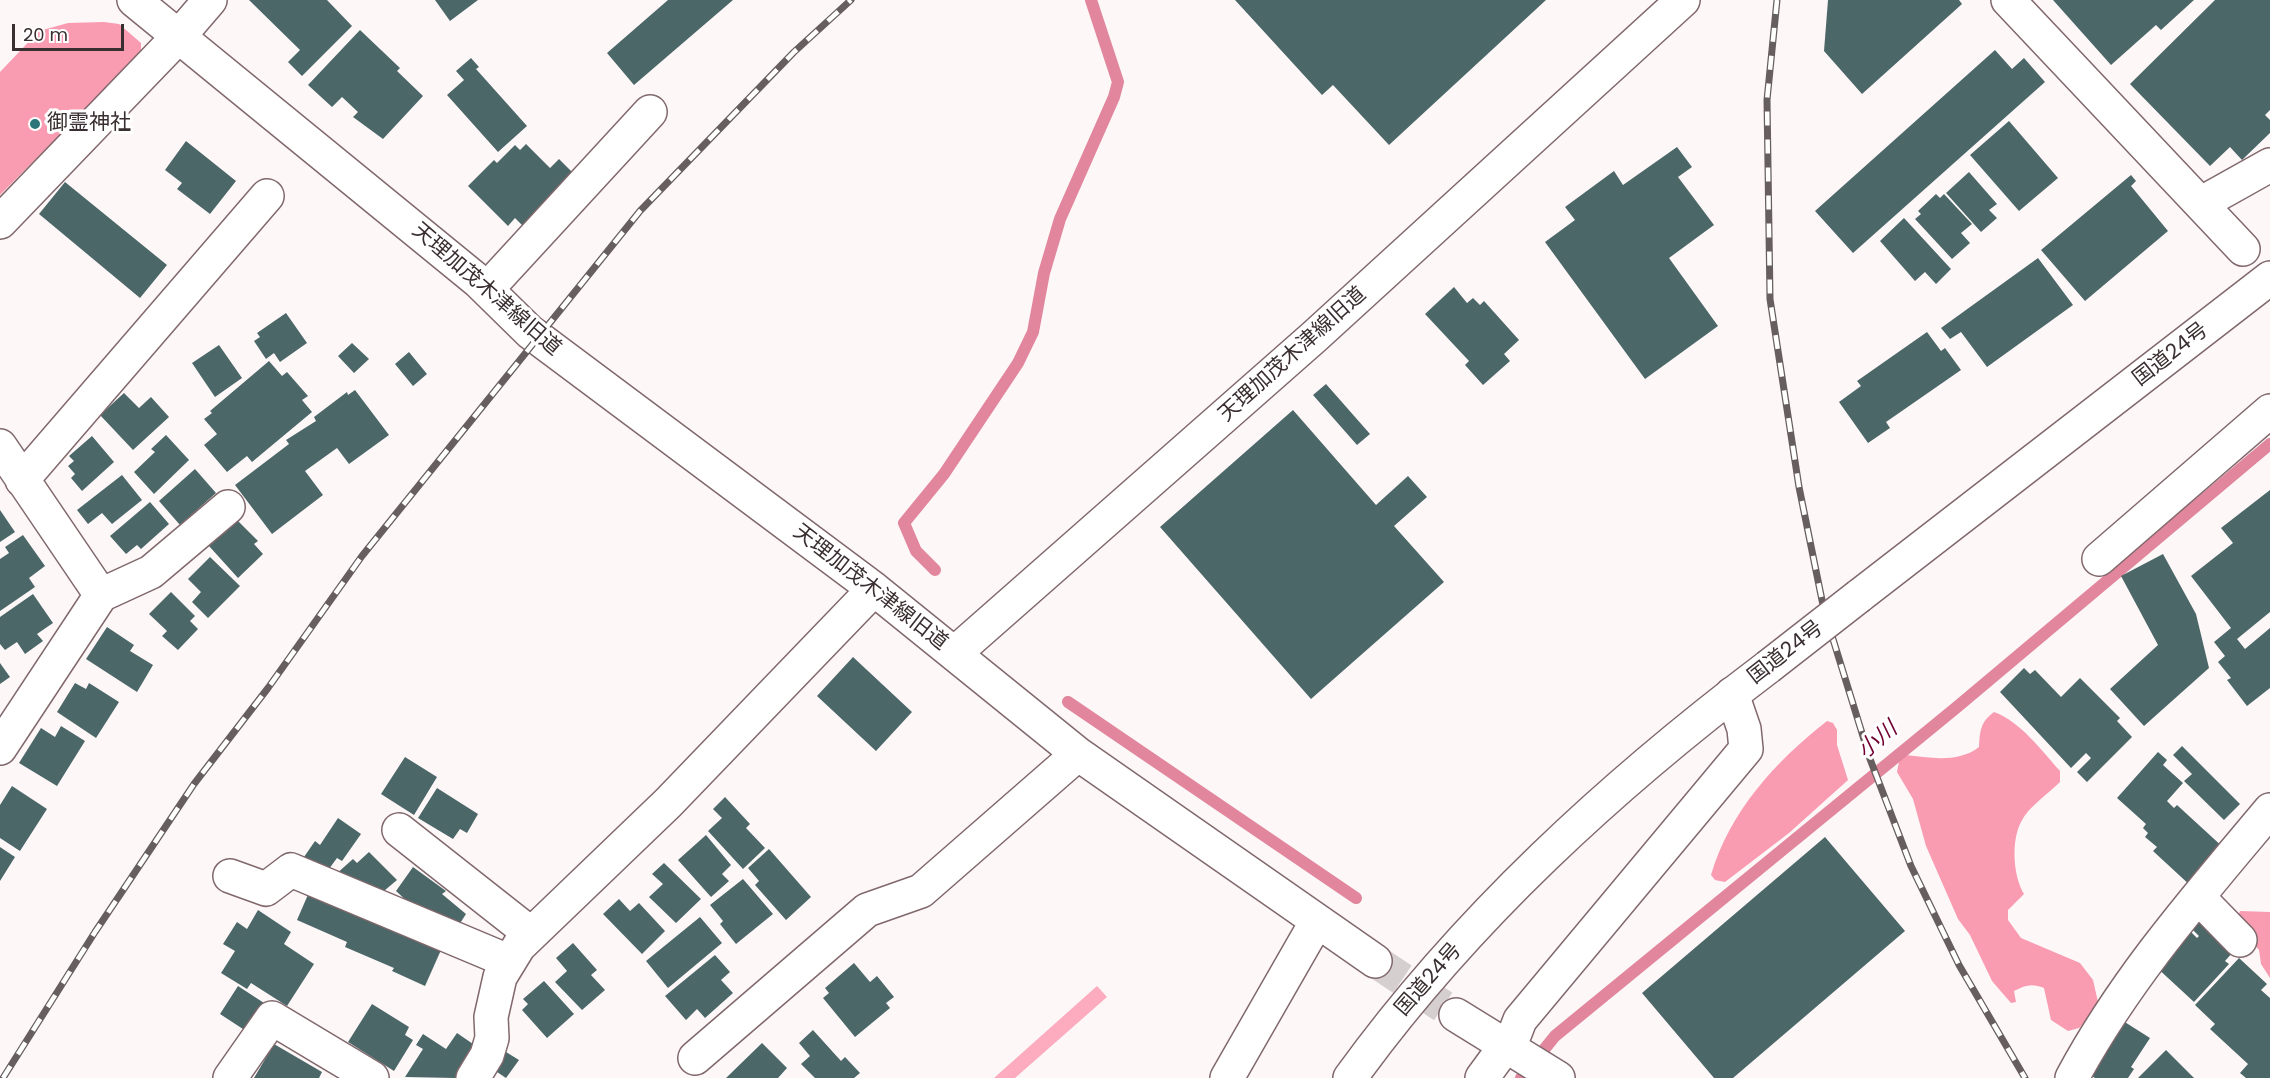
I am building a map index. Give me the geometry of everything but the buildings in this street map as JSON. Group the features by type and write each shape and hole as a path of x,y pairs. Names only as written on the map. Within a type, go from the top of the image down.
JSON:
{"main road":[{"name":"天理加茂木津線旧道","path":"135,0 487,289 538,338 874,589 955,653 1366,290 1683,0"},
{"path":"0,222 180,35 210,0"},
{"path":"2008,0 2243,249"},
{"path":"487,289 650,112"},
{"path":"2202,203 2270,165"},
{"path":"22,480 267,196"},
{"name":"国道24号","path":"1350,1078 1378,1039 1470,933 1519,880 1587,816 1732,694 2270,278"},
{"path":"2099,559 2270,411"},
{"path":"0,446 101,595"},
{"path":"0,748 101,595 152,572 228,507"},
{"path":"473,1078 487,1055 492,1038 494,996 508,961 531,934 668,803 874,589"},
{"path":"955,653 1078,754 1375,961"},
{"path":"1482,1078 1510,1049 1520,1020 1746,749 1744,729 1732,694"},
{"path":"695,1058 867,910 921,891 1078,754"},
{"path":"2072,1078 2095,1035 2146,959 2269,815"},
{"path":"399,830 531,934"},
{"path":"230,876 266,889 291,870 508,961"},
{"path":"2198,897 2240,940"},
{"path":"1227,1078 1317,921"},
{"path":"1456,1014 1553,1075"},
{"path":"230,1078 272,1018 372,1078"}],"shaded area":[{"name":"御霊神社","path":"68,23 119,24 141,43 141,53 0,195 0,72 39,31"},
{"path":"1994,712 2013,722 2022,730 2060,771 2060,782 2028,811 2018,830 2015,858 2017,878 2024,894 2008,910 2008,920 2021,938 2080,963 2093,980 2098,1002 2094,1013 2079,1028 2068,1031 2051,1020 2044,988 2032,985 2018,989 2014,991 2016,1002 2011,1003 1992,981 1970,935 1958,919 1926,846 1913,799 1897,772 1899,762 1906,755 1944,758 1971,752 1979,747 1983,724"},
{"path":"1827,721 1833,723 1837,730 1837,745 1848,780 1789,833 1725,882 1715,880 1711,875 1719,852 1742,809 1772,771"},
{"path":"2240,911 2270,912 2270,978 2261,964 2259,950 2235,923"},
{"path":"1097,986 1107,997 1015,1078 994,1078"}],"waterway":[{"path":"935,570 916,551 904,523 944,474 1018,363 1033,332 1044,273 1060,219 1114,97 1118,82 1091,0"},
{"name":"小川","path":"1521,1078 1555,1036 1957,707 2270,444"},
{"path":"1068,702 1356,898"}],"tunnel":[{"path":"1375,961 1456,1015"}],"railway":[{"path":"3,1078 95,932 194,784 268,688 362,556 640,211 794,52 851,0"},
{"path":"1777,0 1767,100 1770,299 1799,487 1824,610 1870,759 1911,866 1959,965 2025,1078"}],"place":[{"name":"御霊神社","path":"35,124"}]}
